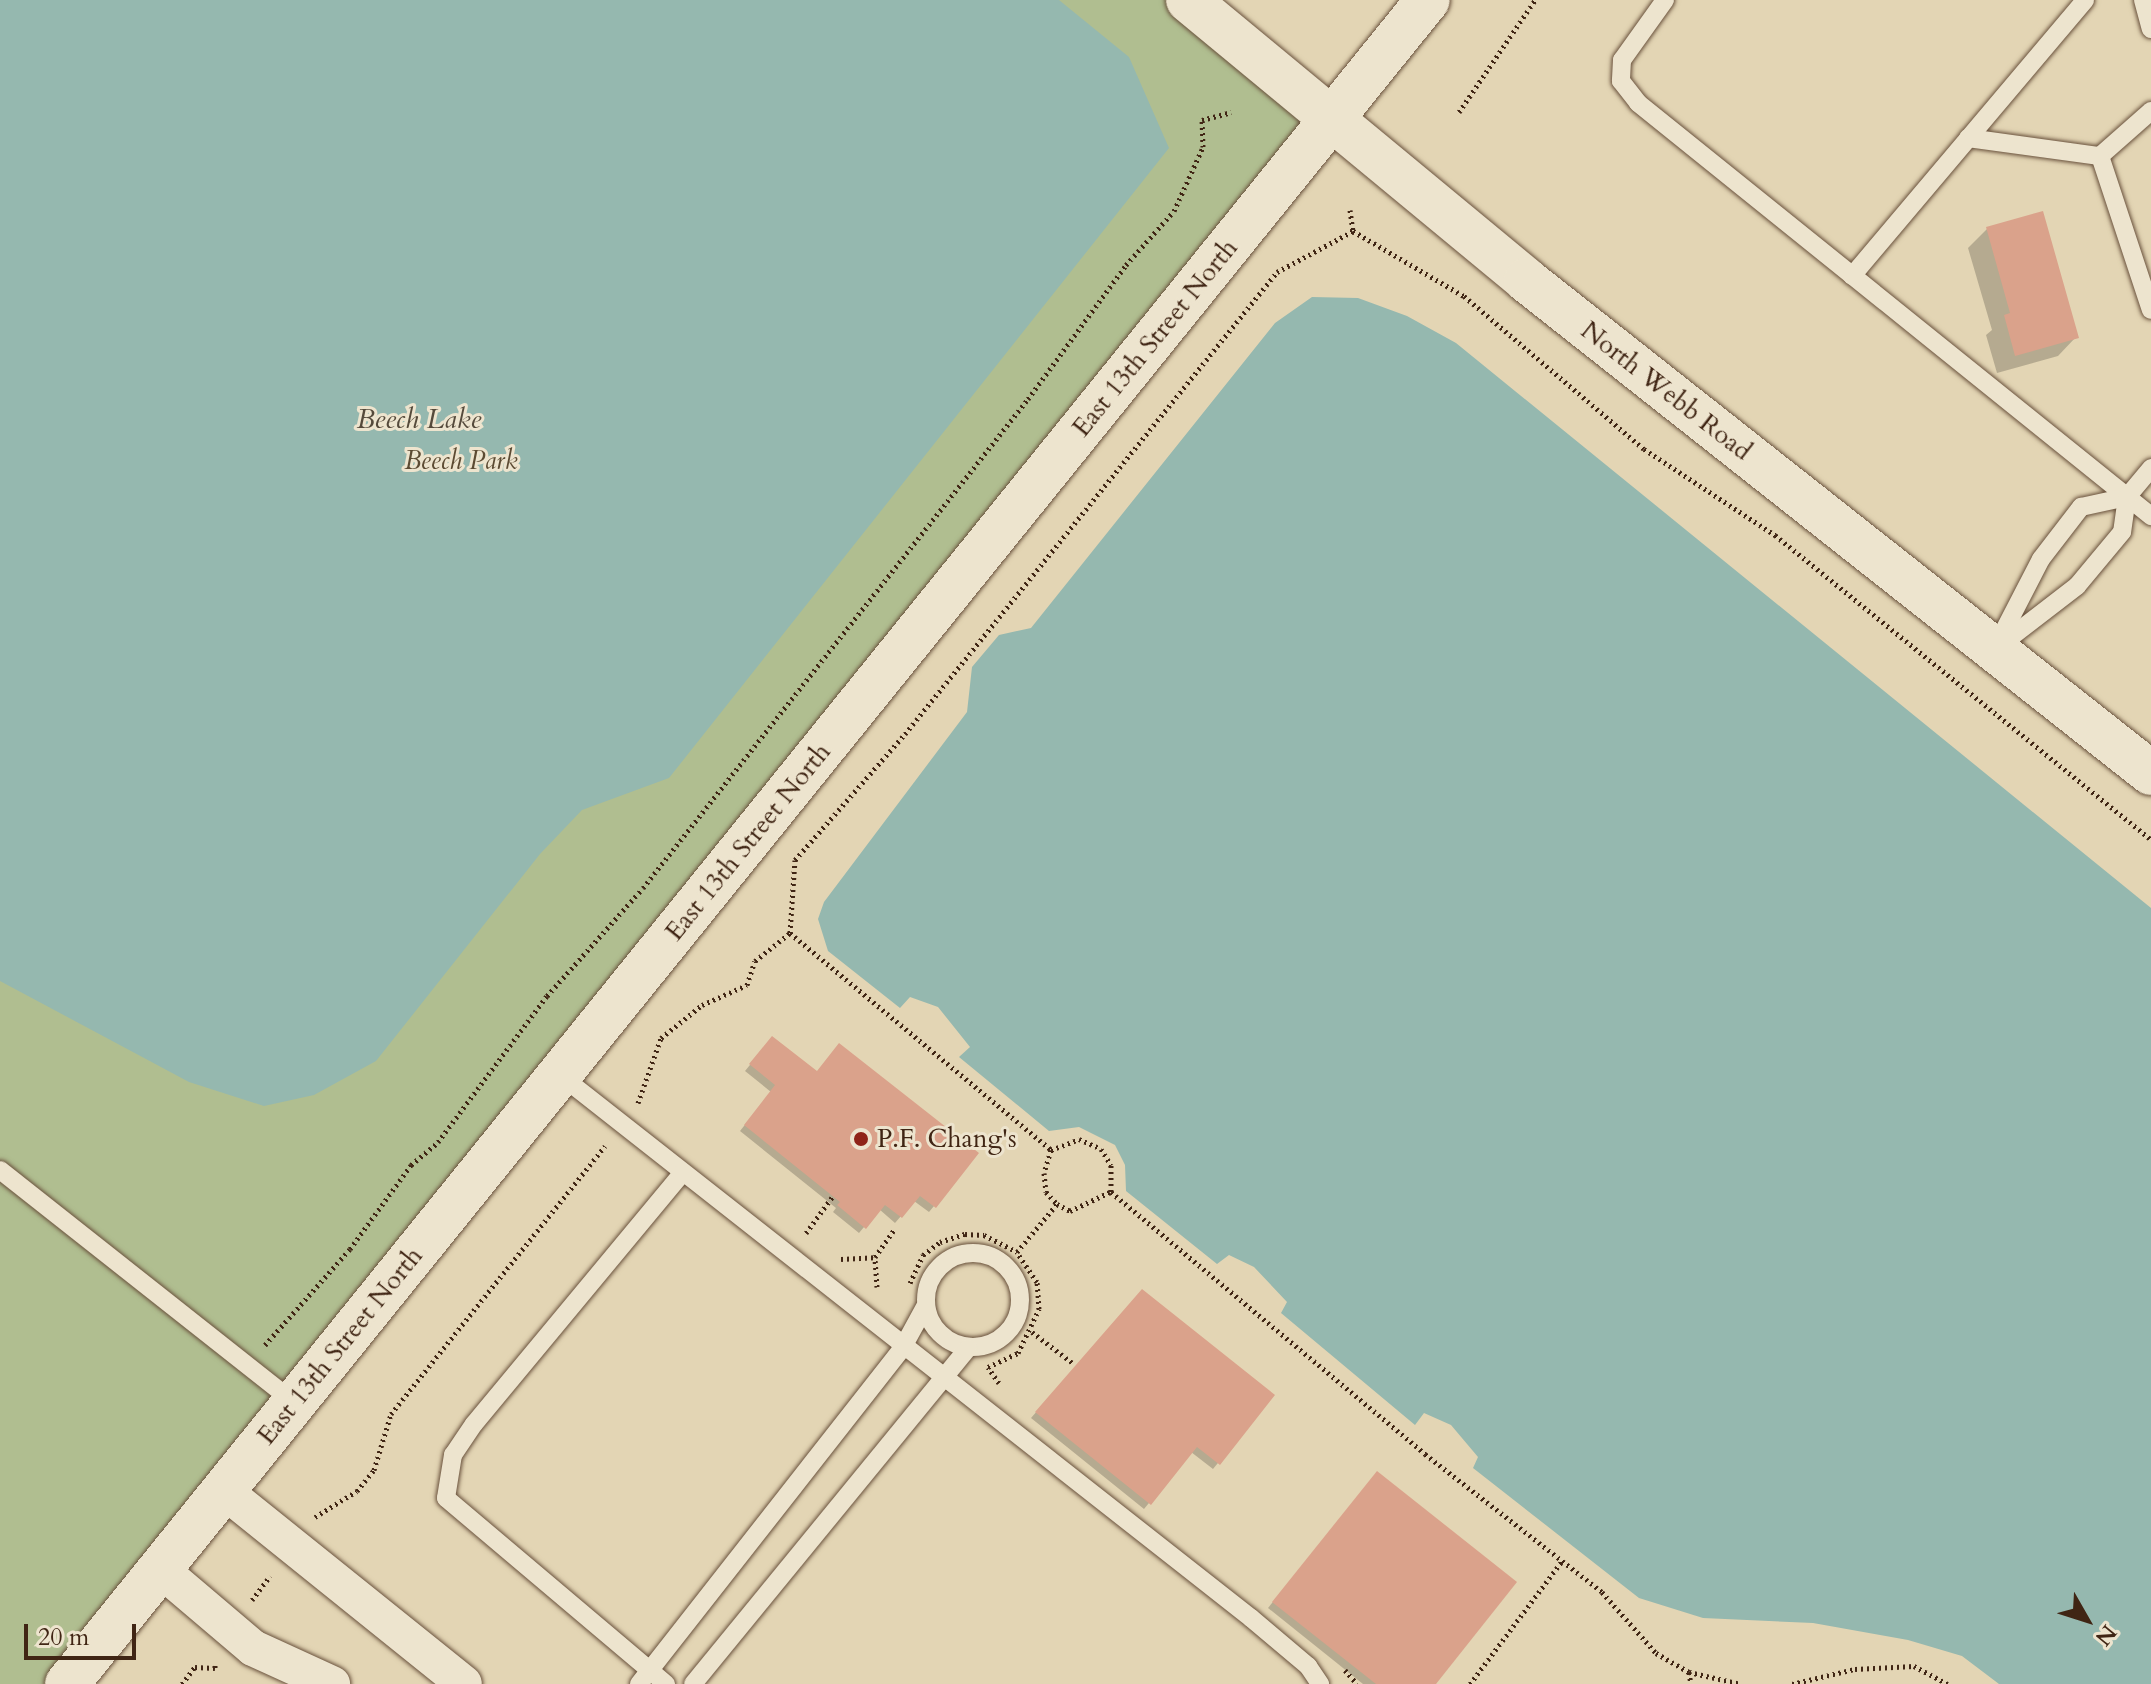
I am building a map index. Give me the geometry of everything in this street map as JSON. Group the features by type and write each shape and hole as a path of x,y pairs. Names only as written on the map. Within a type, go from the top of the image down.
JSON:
{"main road":[{"name":"North Webb Road","path":"1188,0 1526,280 2151,773"},
{"name":"East 13th Street North","path":"67,1684 1428,0"}],"street":[{"path":"223,1490 464,1684"},
{"path":"160,1569 253,1648 332,1684"}],"lane":[{"path":"1665,0 1622,60 1621,81 1638,103 2151,516"},
{"path":"1852,276 2085,0"},
{"path":"2143,0 2151,29"},
{"path":"1968,138 2100,156 2151,111"},
{"path":"2100,156 2151,310"},
{"path":"1994,650 2077,586 2122,532 2127,497 2151,468"},
{"path":"1994,650 2041,559 2081,507 2127,497"},
{"path":"560,1075 1251,1618 1308,1666 1320,1684"},
{"path":"0,1170 294,1402"},
{"path":"666,1684 644,1678 460,1515 446,1498 453,1455 474,1424 683,1172"},
{"path":"644,1678 903,1347 926,1305 933,1275 957,1256 972,1253 1001,1262 1018,1288 1016,1318 989,1344 968,1348 942,1376 693,1684"},
{"path":"926,1305 939,1332 968,1348"}],"path":[{"path":"1459,112 1535,0"},
{"path":"247,1365 350,1249 411,1165 438,1142 547,996 643,888 1018,411 1126,265 1174,211 1203,147 1202,120 1231,112"},
{"path":"1350,210 1353,231"},
{"path":"1353,231 1464,296 1644,449 1775,535 2151,839"},
{"path":"182,1684 195,1667 215,1668 217,1648 313,1518 357,1491 374,1470 391,1414 622,1124 647,1089 661,1038 702,1005 747,985 755,961 790,933 795,860 905,734 1277,272 1353,231"},
{"path":"790,933 1051,1150"},
{"path":"1051,1150 1079,1139 1101,1149 1111,1165 1111,1192"},
{"path":"1051,1150 1044,1173 1046,1192 1057,1204 1070,1211 1111,1192"},
{"path":"1111,1192 1602,1592 1656,1653 1689,1672 1718,1682 1741,1684"},
{"path":"806,1233 833,1196"},
{"path":"1017,1252 1057,1204"},
{"path":"888,1296 878,1289 875,1257 895,1228"},
{"path":"901,1293 923,1255 940,1242 984,1235 1017,1252 1037,1282 1039,1309 1032,1332 1018,1353 988,1367"},
{"path":"1032,1332 1074,1364"},
{"path":"1470,1684 1562,1561"},
{"path":"1792,1684 1855,1669 1914,1666 1948,1684"},
{"path":"1689,1672 1691,1684"}],"green space":[{"name":"Beech Lake","path":"0,0 1185,0 1332,119 68,1684 0,1684"}],"water":[{"name":"Beech Lake","path":"0,0 1059,0 1129,57 1169,148 669,778 582,810 540,854 376,1061 314,1095 264,1106 189,1082 0,981"},
{"path":"1312,297 1358,298 1407,316 1456,343 2151,908 2151,1684 1999,1684 1962,1656 1908,1640 1813,1623 1703,1618 1639,1598 1473,1468 1478,1457 1451,1425 1424,1413 1415,1425 1281,1313 1287,1302 1254,1267 1229,1255 1217,1264 1126,1191 1125,1165 1115,1145 1079,1127 1049,1131 959,1057 970,1047 938,1007 910,997 900,1008 828,951 818,919 824,902 967,712 972,667 999,635 1031,628 1275,323"}],"building":[{"path":"2043,211 2079,338 2015,356 2004,315 2010,313 1986,227"},
{"name":"P.F. Chang's","path":"772,1036 817,1071 839,1043 979,1153 936,1208 920,1196 902,1218 885,1205 866,1229 837,1205 840,1202 744,1125 775,1085 749,1064"},
{"path":"1142,1289 1275,1395 1220,1465 1197,1447 1151,1505 1035,1412"},
{"path":"1377,1471 1517,1582 1436,1684 1376,1684 1272,1602"}],"place":[{"name":"P.F. Chang's","path":"861,1139"}],"park label":[{"name":"Beech Park","path":"461,461"}]}
